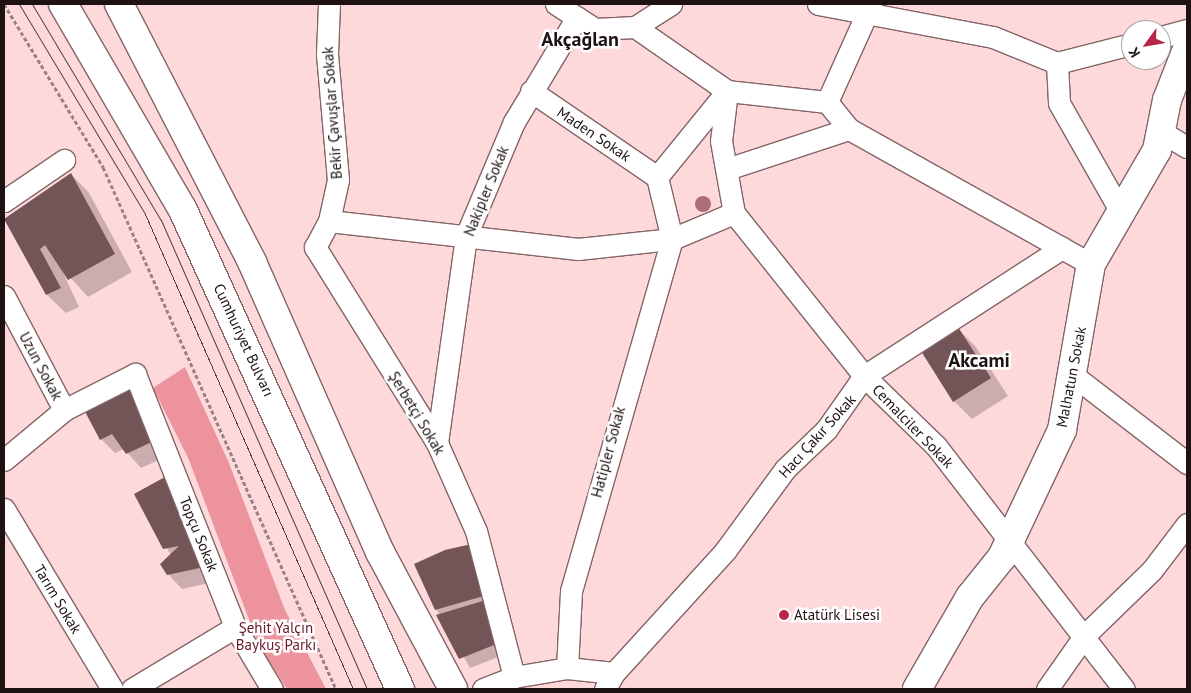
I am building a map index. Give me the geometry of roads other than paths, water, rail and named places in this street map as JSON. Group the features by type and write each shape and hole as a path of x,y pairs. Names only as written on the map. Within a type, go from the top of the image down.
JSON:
{"main road":[{"name":"Cumhuriyet Bulvarı","path":"63,4 183,210 400,689"},
{"path":"119,4 252,262 380,552 453,689"},
{"name":"Malhatun Sokak","path":"917,689 970,597 1010,541 1062,430 1074,376 1091,264 1156,150 1160,131 1187,49"}],"street":[{"name":"Bekir Çavuşlar Sokak","path":"329,4 327,54 338,180 329,221"},
{"path":"556,4 594,29 635,27 671,4"},
{"path":"818,4 869,10 993,37 1057,63 1121,47"},
{"path":"827,102 869,10"},
{"name":"Nakipler Sokak","path":"438,443 466,236 531,91 577,17"},
{"path":"635,27 728,91 827,102 849,129 1091,264"},
{"path":"1171,34 1187,30"},
{"path":"1057,63 1059,103 1121,212"},
{"name":"Maden Sokak","path":"531,91 657,176"},
{"path":"329,221 578,249 672,239 734,213 722,140 728,91"},
{"path":"672,239 657,176 728,91"},
{"path":"727,169 849,129"},
{"path":"1160,131 1187,147"},
{"path":"4,201 64,160"},
{"name":"Cemalciler Sokak","path":"734,213 864,376 936,446 1085,635 1124,689"},
{"name":"Şerbetçi Sokak","path":"329,221 316,248 438,443 476,531 514,677"},
{"name":"Hatipler Sokak","path":"567,668 571,591 672,239"},
{"name":"Hacı Çakır Sokak","path":"483,689 514,677 567,668 609,681 725,551 785,469 832,423 864,376 1062,248"},
{"name":"Uzun Sokak","path":"4,296 64,410"},
{"name":"Topçu Sokak","path":"64,410 136,374 235,627 272,689"},
{"path":"1074,376 1187,463"},
{"path":"4,460 64,410"},
{"name":"Tarım Sokak","path":"4,509 112,689"},
{"path":"1047,689 1085,635 1152,570 1187,524"},
{"path":"132,689 235,627"}],"tram line":[{"path":"19,4 145,214 353,689"},
{"path":"32,4 161,220 367,689"}],"place":[{"name":"Atatürk Lisesi","path":"784,615"}],"district":[{"name":"Akçağlan","path":"580,39"},
{"name":"Akcami","path":"979,360"}],"park label":[{"name":"Şehit Yalçın Baykuş Parkı","path":"276,636"}]}
